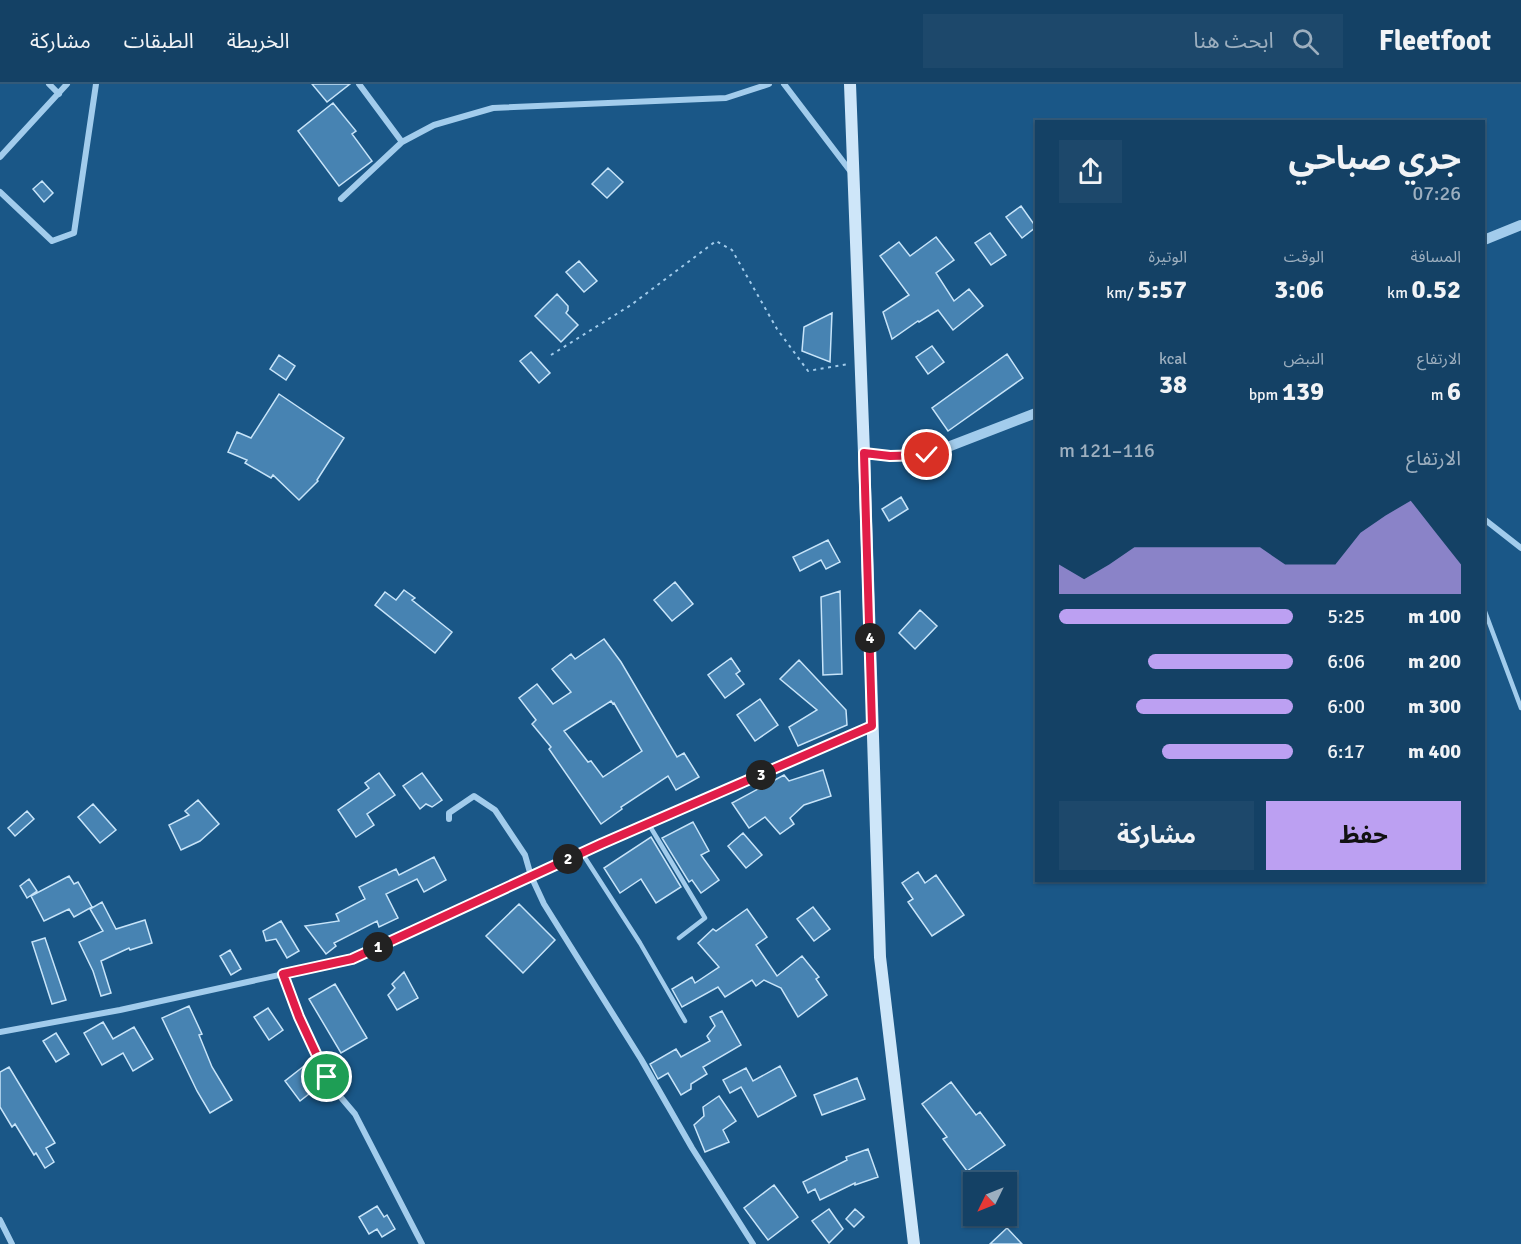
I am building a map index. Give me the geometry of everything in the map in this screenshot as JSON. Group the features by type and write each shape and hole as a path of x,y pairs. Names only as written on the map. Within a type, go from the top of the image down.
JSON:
{"main road":[{"path":"850,84 880,957 914,1244"}],"street":[{"path":"49,84 59,93"},
{"path":"0,157 67,84"},
{"path":"0,192 52,241 74,233 96,84"},
{"path":"359,84 402,142"},
{"path":"341,199 402,142 434,125 493,108 726,99 769,84"},
{"path":"784,84 853,175"},
{"path":"1485,240 1521,225"},
{"path":"864,453 890,456 927,455 1035,413"},
{"path":"1485,520 1521,548"},
{"path":"0,1032 120,1010 352,959 648,823 872,726"},
{"path":"449,819 449,813 474,796 495,810 525,855 531,876 544,904 753,1244"},
{"path":"283,974 299,1017 327,1077 355,1114 422,1244"},
{"path":"0,1220 12,1244"}],"lane":[{"path":"1485,612 1521,708"},
{"path":"648,823 705,918 679,938"},
{"path":"582,853 640,943 685,1021"}],"path":[{"path":"551,355 631,305 716,241 732,250 777,329 808,372 861,362"}],"building":[{"path":"312,84 350,84 327,102"},
{"path":"333,103 356,131 352,134 372,161 339,186 298,131"},
{"path":"608,168 623,182 607,198 592,184"},
{"path":"42,181 53,193 44,202 33,189"},
{"path":"1021,206 1035,228 1022,238 1006,217"},
{"path":"990,233 1006,255 991,265 975,243"},
{"path":"936,237 954,260 936,273 954,301 969,289 983,306 953,330 938,310 892,339 883,312 909,295 880,256 899,242 910,256"},
{"path":"579,261 597,281 584,292 566,272"},
{"path":"557,294 568,306 566,313 578,325 561,342 535,316"},
{"path":"832,313 830,362 802,351 804,327"},
{"path":"932,346 944,362 928,374 916,357"},
{"path":"531,352 550,373 539,383 520,361"},
{"path":"1007,354 1023,378 948,431 932,408"},
{"path":"279,355 295,366 286,380 270,369"},
{"path":"279,394 344,438 318,481 299,500 273,475 271,478 245,463 247,460 228,452 237,432 251,438"},
{"path":"901,497 908,509 889,521 882,509"},
{"path":"828,540 840,562 826,569 821,560 800,571 793,557"},
{"path":"675,582 693,604 672,621 654,600"},
{"path":"404,590 415,598 412,600 452,632 435,653 375,605 385,592 396,600"},
{"path":"840,591 842,674 823,675 821,597"},
{"path":"920,610 937,626 915,649 899,633"},
{"path":"604,639 621,662 677,757 684,753 699,777 676,790 668,776 621,807 622,809 601,824 549,749 551,747 532,724 536,720 519,698 537,684 553,704 571,692 552,669 571,654 575,659","holes":["611,701 642,751 603,777 564,731"]},
{"path":"731,658 740,671 736,674 744,684 725,698 708,675"},
{"path":"799,660 846,710 847,725 798,746 789,727 817,710 780,679"},
{"path":"760,699 778,725 755,741 737,715"},
{"path":"823,770 831,796 804,805 790,818 794,824 780,834 765,817 749,828 732,803 784,775 789,781"},
{"path":"379,773 395,795 367,814 374,825 356,837 338,810 369,788 365,783"},
{"path":"422,773 442,800 432,807 426,804 420,809 403,786"},
{"path":"198,800 219,824 200,841 181,850 169,825 189,815 185,811"},
{"path":"93,804 116,830 100,843 78,817"},
{"path":"27,811 34,819 15,836 8,828"},
{"path":"693,822 709,851 701,855 719,880 701,893 692,880 689,882 662,838"},
{"path":"743,833 762,855 746,868 728,846"},
{"path":"651,837 681,887 656,903 641,879 620,893 604,868"},
{"path":"434,857 446,880 424,892 417,879 386,894 398,918 379,927 377,921 334,943 336,946 326,954 305,926 339,921 336,914 365,899 359,887 396,869 399,875"},
{"path":"918,872 925,883 936,875 964,915 932,936 908,902 913,899 902,883"},
{"path":"69,876 74,884 78,882 92,907 74,917 69,909 44,921 31,896"},
{"path":"29,879 37,891 27,898 20,886"},
{"path":"102,902 116,929 145,920 152,943 130,950 129,948 101,961 111,993 101,996 93,971 79,942 103,931 90,909"},
{"path":"519,904 555,940 523,973 486,936"},
{"path":"813,907 830,929 814,941 797,919"},
{"path":"747,909 767,937 756,945 777,976 802,956 819,977 816,979 827,995 798,1017 781,988 764,980 756,986 752,980 725,997 718,987 682,1007 672,989 692,977 695,983 719,967 698,943 713,929 716,931"},
{"path":"281,921 299,951 287,958 276,939 266,941 263,931"},
{"path":"45,938 66,1000 52,1004 32,942"},
{"path":"230,950 241,969 231,975 220,956"},
{"path":"404,972 418,998 397,1010 388,995 395,988 392,984"},
{"path":"335,984 367,1038 341,1053 309,999"},
{"path":"189,1006 202,1034 199,1035 212,1067 232,1100 210,1113 162,1018"},
{"path":"268,1008 283,1030 269,1040 254,1017"},
{"path":"722,1011 741,1045 703,1067 707,1074 691,1084 691,1089 681,1095 668,1073 658,1079 650,1064 676,1049 681,1057 710,1041 707,1036 715,1026 710,1017"},
{"path":"103,1022 113,1039 134,1027 153,1059 133,1071 123,1053 102,1065 84,1033"},
{"path":"56,1033 69,1054 56,1062 43,1041"},
{"path":"304,1066 319,1086 300,1101 285,1081"},
{"path":"780,1066 796,1096 758,1117 741,1087 730,1093 723,1080 746,1068 753,1081"},
{"path":"9,1067 55,1143 46,1148 54,1162 45,1168 15,1124 12,1127 0,1107 0,1072"},
{"path":"857,1078 865,1099 822,1115 814,1095"},
{"path":"951,1082 976,1115 980,1112 1005,1145 967,1171 943,1139 947,1137 922,1104"},
{"path":"719,1096 736,1121 723,1130 729,1142 705,1152 694,1125 704,1116 703,1107"},
{"path":"868,1149 878,1177 855,1185 855,1183 820,1200 815,1189 808,1193 803,1182 847,1160 846,1157"},
{"path":"774,1185 798,1217 768,1240 744,1208"},
{"path":"377,1206 384,1217 387,1215 395,1229 382,1237 377,1229 369,1234 359,1217"},
{"path":"829,1209 843,1229 829,1243 812,1221"},
{"path":"855,1209 864,1217 854,1227 846,1219"},
{"path":"1007,1228 1022,1244 990,1244"}],"route":[{"path":"327,1077 311,1046 283,974 352,959 601,844 872,726 864,453 890,456 927,455"}]}
